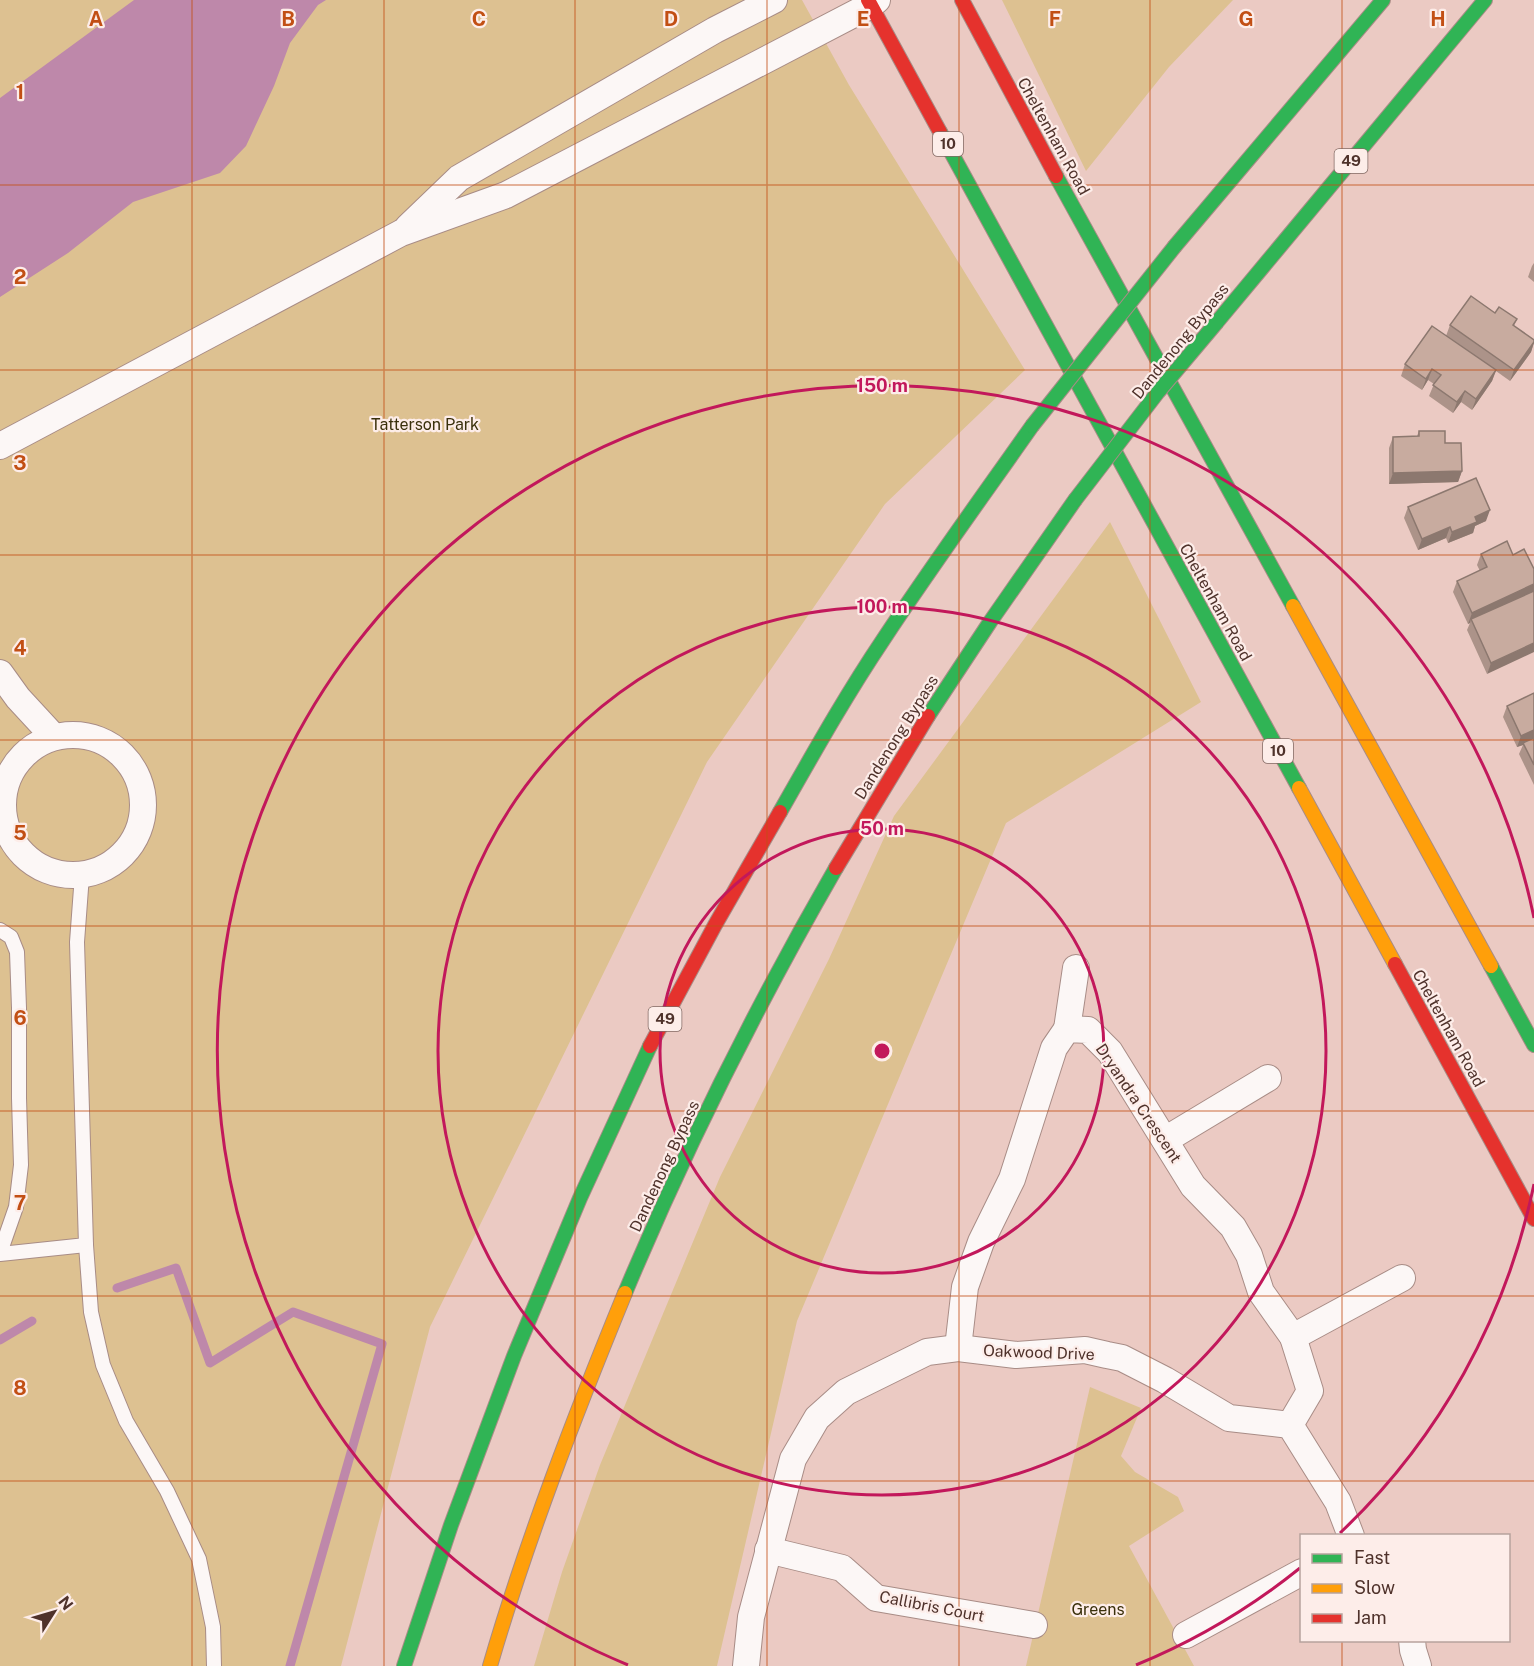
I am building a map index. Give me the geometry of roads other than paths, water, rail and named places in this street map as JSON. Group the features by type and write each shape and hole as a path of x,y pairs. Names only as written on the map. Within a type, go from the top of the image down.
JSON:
{"main road":[{"name":"Cheltenham Road","path":"962,0 1015,101 1534,1045"},
{"name":"49","path":"404,1666 451,1525 514,1356 580,1198 647,1052 721,915 832,720 882,641 1032,426 1175,246 1383,0"},
{"name":"Dandenong Bypass","path":"490,1666 538,1520 592,1373 652,1229 728,1068 796,938 847,848 908,747 1012,590 1075,501 1158,392 1485,0"},
{"name":"Cheltenham Road","path":"872,2 1534,1219"}],"street":[{"path":"401,233 459,178 715,30 774,0"},
{"path":"0,446 401,233 506,195 872,2"},
{"path":"0,673 18,698 54,737"},
{"path":"77,734 99,739 119,751 134,769 143,790 144,814 137,836 123,855 105,868 82,875 62,874 43,868 27,857 14,842 2,822 3,776 36,744 54,737 77,734"},
{"path":"958,1348 965,1287 981,1242 1012,1179 1054,1048 1067,1029 1076,968"},
{"name":"Dryandra Crescent","path":"1067,1029 1088,1030 1110,1052 1193,1186 1233,1227 1249,1255 1261,1292 1293,1337 1310,1391 1290,1425"},
{"path":"1166,1140 1268,1078"},
{"path":"1293,1337 1402,1278"},
{"name":"Oakwood Drive","path":"746,1666 751,1617 793,1459 817,1418 846,1392 927,1352 958,1348 1016,1354 1085,1350 1122,1358 1165,1380 1229,1418 1290,1425"},
{"path":"1290,1425 1338,1502 1350,1534"},
{"name":"Callibris Court","path":"768,1550 842,1568 876,1598 1034,1625"},
{"path":"1186,1635 1300,1573"},
{"path":"1412,1642 1418,1666"}],"lane":[{"path":"82,875 77,942 86,1245 91,1312 103,1365 126,1421 167,1491 199,1559 213,1627 214,1666"},
{"path":"0,930 10,937 17,952 21,1165 16,1207 0,1253 86,1245"}],"waterway":[{"path":"117,1288 176,1268 210,1363 293,1312 382,1344 290,1666"},
{"path":"0,1340 32,1321"}],"park label":[{"name":"Tatterson Park","path":"425,424"},
{"name":"Greens","path":"1098,1609"}]}
